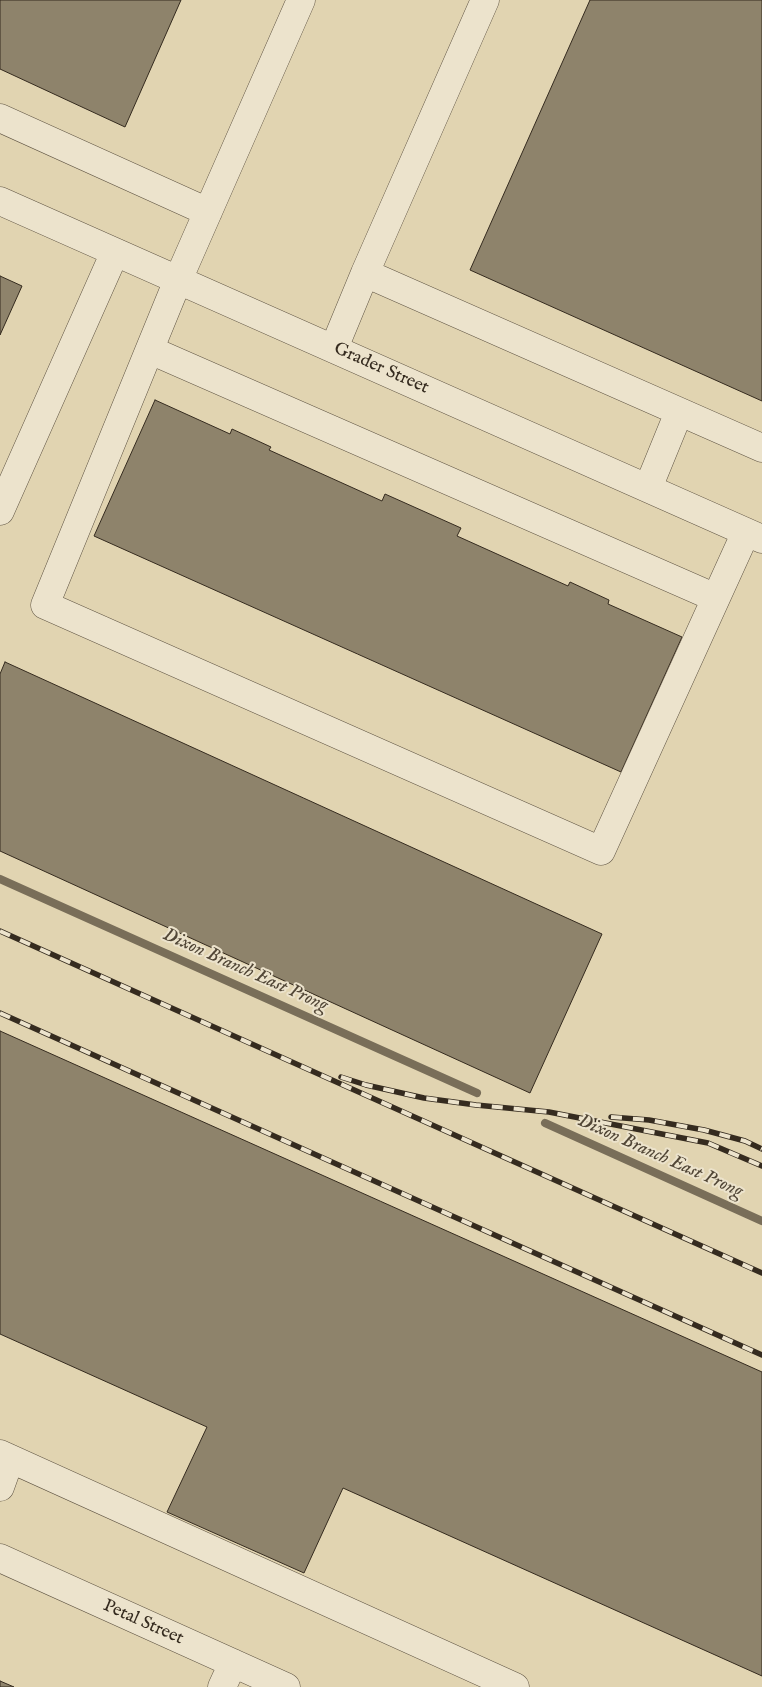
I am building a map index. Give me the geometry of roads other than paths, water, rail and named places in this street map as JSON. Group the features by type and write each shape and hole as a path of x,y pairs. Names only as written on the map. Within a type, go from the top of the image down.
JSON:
{"street":[{"path":"301,0 178,280 45,605 601,851 716,598 754,536"},
{"path":"334,348 485,0"},
{"path":"0,118 208,212"},
{"name":"Grader Street","path":"0,201 754,536"},
{"path":"0,510 115,252"},
{"path":"365,273 762,448"},
{"path":"150,350 716,598"},
{"path":"648,488 679,412"},
{"path":"0,1487 5,1456 509,1686"},
{"name":"Petal Street","path":"0,1558 228,1675 286,1687"}],"waterway":[{"name":"Dixon Branch East Prong","path":"0,879 477,1093"},
{"name":"Dixon Branch East Prong","path":"545,1123 762,1221"}],"railway":[{"path":"0,931 762,1273"},
{"path":"0,1013 762,1355"},
{"path":"341,1077 366,1085 424,1098 549,1112 708,1143 762,1166"},
{"path":"611,1117 649,1120 704,1130 745,1141 762,1149"}]}
